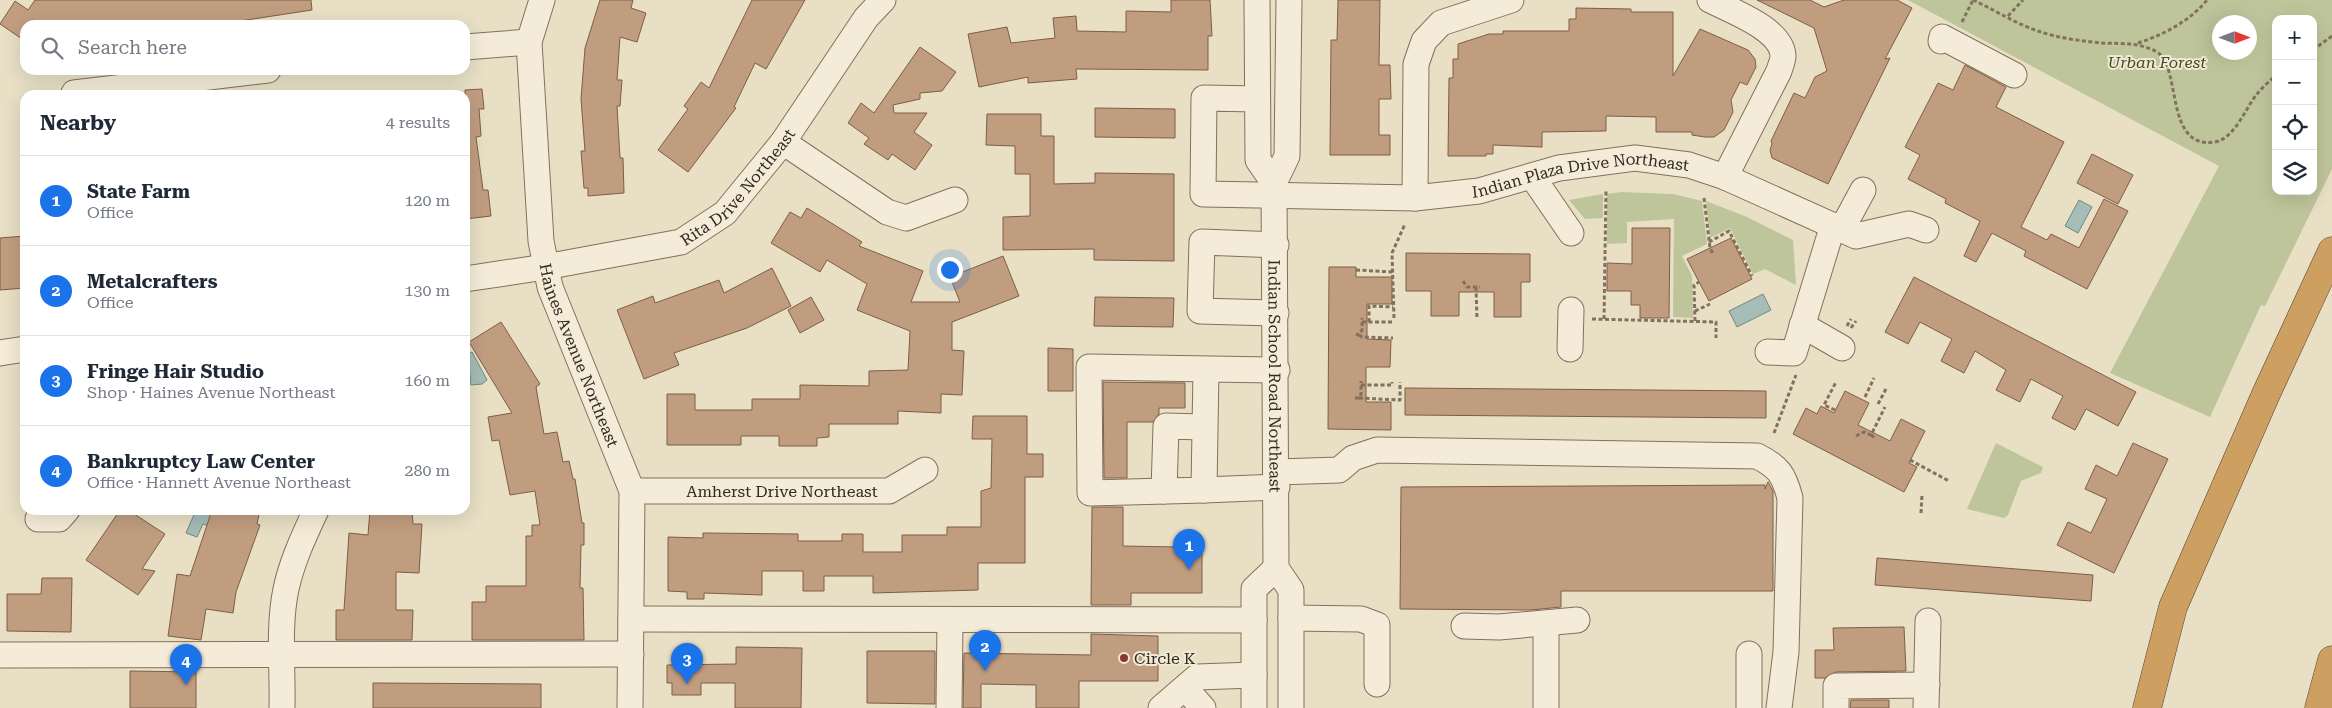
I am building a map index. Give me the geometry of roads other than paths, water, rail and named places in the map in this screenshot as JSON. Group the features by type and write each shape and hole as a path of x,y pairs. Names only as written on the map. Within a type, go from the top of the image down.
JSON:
{"highway":[{"path":"2147,708 2173,607 2266,394 2332,252"},
{"path":"2319,708 2332,660"}],"street":[{"name":"Haines Avenue Northeast","path":"542,0 529,42 541,241 550,287 632,491 630,708"},
{"name":"Rita Drive Northeast","path":"470,278 545,267 681,242 725,214 783,142 866,18 883,0"},
{"path":"1257,0 1258,160 1275,189"},
{"name":"Indian School Road Northeast","path":"1276,568 1275,189 1286,156 1289,0"},
{"path":"1415,198 1416,64 1424,41 1442,23 1511,0"},
{"path":"1710,0 1767,29 1777,41 1783,56 1779,71 1726,177"},
{"path":"1941,41 1942,37 2014,75"},
{"path":"470,47 529,42"},
{"path":"99,90 226,75"},
{"name":"Indian Plaza Drive Northeast","path":"1257,99 1204,98 1203,194 1275,189 1415,198 1479,191 1560,168 1635,158 1689,165 1726,177 1856,236 1909,224 1926,230"},
{"path":"783,142 887,212 906,218 954,200"},
{"path":"1532,176 1570,233"},
{"path":"1768,352 1794,353 1837,227 1863,190"},
{"path":"1276,245 1202,242 1200,311 1276,313"},
{"path":"1570,349 1578,314"},
{"path":"1802,325 1842,348"},
{"path":"0,353 20,350"},
{"path":"1276,370 1089,368 1090,493 1204,490 1277,480 1339,470 1353,458 1377,450 1757,456 1774,464 1785,479 1790,498 1783,677 1779,708"},
{"path":"1204,490 1206,369"},
{"path":"1164,491 1166,426 1204,427"},
{"name":"Amherst Drive Northeast","path":"632,491 889,491 924,470"},
{"path":"38,519 59,519 63,515"},
{"path":"282,708 286,590 295,555 314,515"},
{"path":"1254,708 1254,589 1276,568 1291,590 1291,708"},
{"path":"1291,618 1354,618 1377,625 1377,684"},
{"path":"631,619 1254,620"},
{"path":"949,708 950,620"},
{"path":"1464,626 1546,624 1577,620"},
{"path":"1836,708 1836,686 1926,697 1928,621"},
{"path":"1546,624 1546,708"},
{"path":"0,655 631,654"},
{"path":"1749,708 1749,666 1783,677"},
{"path":"1161,708 1198,677 1254,675"},
{"path":"1185,688 1203,708"}],"water":[{"path":"2079,200 2092,207 2078,233 2065,226"},
{"path":"1763,294 1771,310 1737,327 1729,311"},
{"path":"472,352 487,380 482,384 471,385 470,353"},
{"path":"194,515 213,515 212,527 203,524 197,537 186,533"}],"place":[{"name":"State Farm","path":"1189,570"},
{"name":"Circle K","path":"1124,658"},
{"name":"Metalcrafters","path":"985,671"},
{"name":"Fringe Hair Studio","path":"687,684"},
{"name":"Bankruptcy Law Center","path":"186,685"}],"park label":[{"name":"Urban Forest","path":"2157,62"}]}
